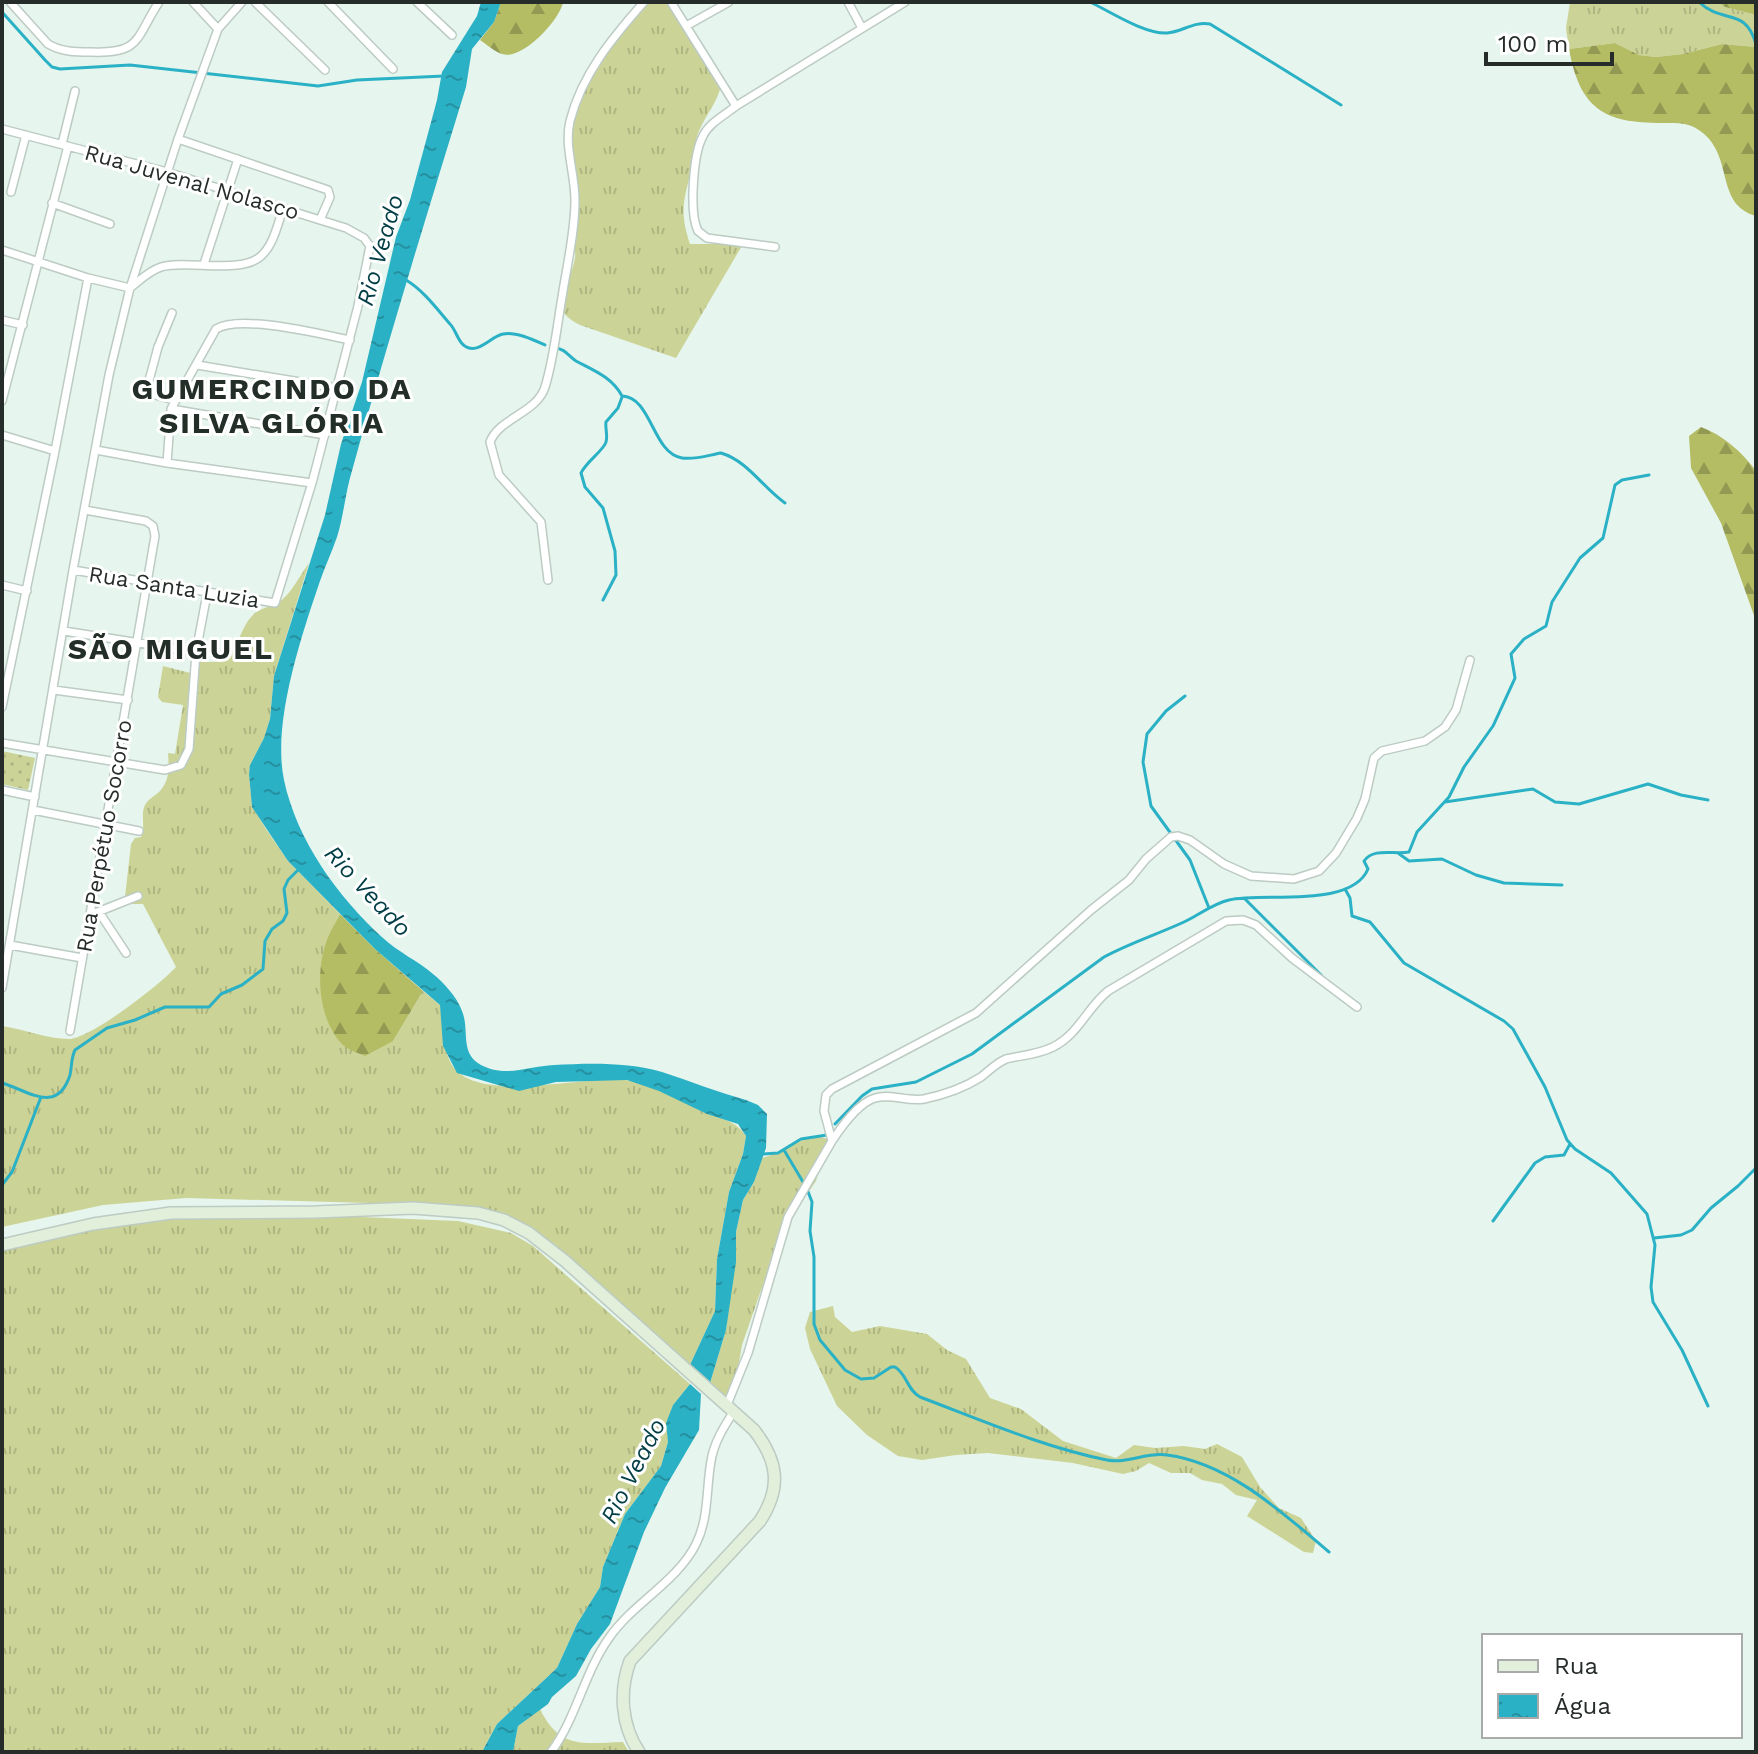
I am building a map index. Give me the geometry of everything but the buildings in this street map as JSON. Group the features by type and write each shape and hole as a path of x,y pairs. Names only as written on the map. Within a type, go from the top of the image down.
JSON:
{"main road":[{"path":"2,1245 93,1224 171,1213 413,1208 478,1213 504,1220 529,1233 565,1261 731,1408 754,1430 771,1456 775,1491 770,1507 630,1661 623,1680 622,1700 631,1739 639,1752"}],"street":[{"path":"10,2 56,49 111,53 121,52 135,42 159,2"},
{"path":"193,2 218,29"},
{"path":"2,988 73,570 109,375 130,288 178,139 218,29 242,2"},
{"path":"255,2 325,70"},
{"path":"328,2 393,69"},
{"path":"417,2 452,35"},
{"path":"548,580 541,522 499,475 490,442 498,430 544,391 574,211 569,125 588,76 644,2"},
{"path":"671,2 736,106"},
{"path":"688,25 729,2"},
{"path":"848,2 862,28"},
{"path":"775,247 707,238 698,231 695,225 694,182 699,146 707,130 736,106 905,2"},
{"path":"2,401 52,203 75,91"},
{"name":"Rua Juvenal Nolasco","path":"2,129 167,172 320,220 364,238 370,252 350,340"},
{"path":"11,192 26,135"},
{"path":"178,139 328,190 330,197 320,220"},
{"path":"204,264 238,159"},
{"path":"52,203 110,224"},
{"path":"130,288 149,272 162,267 241,264 260,258 271,242 283,209"},
{"path":"2,250 37,263 130,288"},
{"path":"2,707 88,278"},
{"path":"172,313 158,347 147,388 149,393 174,400"},
{"path":"2,320 23,325"},
{"path":"96,450 167,463 312,483 350,340 305,330 230,324 216,329 174,400 167,463"},
{"path":"197,365 337,388"},
{"path":"171,409 325,435"},
{"path":"2,435 55,451"},
{"name":"Rua Santa Luzia","path":"73,570 275,603 312,483"},
{"name":"Rua Perpétuo Socorro","path":"70,1031 82,958 94,914 104,825 155,536 150,523 85,510"},
{"path":"2,585 27,591"},
{"path":"2,743 165,770 181,765 189,749 196,652 207,594"},
{"path":"64,631 196,652"},
{"path":"832,1141 823,1101 832,1089 976,1013 1129,880 1171,837 1184,837 1224,864 1251,876 1294,879 1319,871 1336,853 1357,818 1365,799 1374,758 1382,751 1425,741 1445,727 1456,710 1470,660"},
{"path":"54,690 128,700"},
{"path":"2,790 35,797"},
{"path":"33,810 139,831"},
{"path":"94,914 138,896"},
{"name":"Rua Perpétuo Socorro","path":"94,914 126,953"},
{"path":"551,1752 565,1732 597,1656 609,1637 634,1608 683,1564 695,1547 706,1512 714,1446 731,1408 788,1217 832,1141 853,1114 872,1099 920,1099 943,1094 980,1077 1006,1059 1032,1056 1056,1046 1068,1038 1097,1000 1108,991 1226,921 1243,920 1256,925 1292,958 1357,1007"},
{"path":"10,945 82,958"}],"green space":[{"path":"501,2 563,2 555,19 539,37 510,55 499,53 480,40 494,22"},
{"path":"639,2 668,2 721,86 697,135 685,195 684,221 690,244 743,244 676,358 580,325 569,318 561,303 575,255 573,185 566,148 568,132 573,113 592,72"},
{"path":"1570,2 1717,2 1756,15 1756,47 1722,44 1656,57 1639,55 1615,43 1569,49 1566,28"},
{"path":"1717,2 1756,2 1756,15 1725,7"},
{"path":"1615,43 1639,55 1656,57 1722,44 1756,47 1756,216 1735,202 1719,155 1698,129 1684,124 1625,120 1610,115 1588,99 1580,86 1569,49"},
{"path":"1701,427 1732,445 1756,471 1756,621 1721,523 1691,468 1689,436"},
{"path":"309,563 274,676 270,719 249,774 252,806 266,829 288,861 340,914 327,944 322,972 324,1000 332,1031 393,1041 423,991 440,1005 451,1064 470,1079 512,1086 625,1080 663,1092 731,1122 741,1130 746,1136 729,1192 717,1259 715,1311 690,1365 556,1245 516,1220 404,1204 186,1198 103,1205 2,1227 2,1026 61,1039 79,1037 125,1009 176,967 143,904 126,904 125,897 131,844 135,838 141,837 145,805 166,782 168,753 175,754 183,705 162,702 158,697 163,666 198,675 200,661 223,660 235,647 255,613 283,599"},
{"path":"2,751 35,758 28,790 2,784"},
{"path":"340,914 423,991 393,1041 365,1056 345,1047 335,1035 321,997 323,955"},
{"path":"817,1136 828,1139 816,1181 787,1223 760,1293 742,1345 732,1403 710,1383 726,1330 736,1232 743,1200 754,1182 762,1158"},
{"path":"265,1213 458,1221 511,1233 533,1246 690,1384 673,1405 667,1422 668,1442 661,1466 625,1514 603,1567 600,1587 577,1624 557,1668 497,1724 482,1752 2,1752 2,1242 92,1221"},
{"path":"833,1306 835,1317 852,1332 880,1326 927,1334 947,1350 966,1359 990,1398 1021,1409 1063,1441 1116,1458 1134,1445 1205,1449 1217,1444 1242,1457 1260,1487 1279,1508 1301,1518 1316,1541 1313,1553 1304,1552 1247,1516 1257,1500 1236,1495 1222,1484 1202,1480 1190,1473 1171,1473 1149,1463 1123,1474 1073,1463 988,1453 922,1460 898,1456 867,1435 837,1406 810,1349 805,1328 810,1312"},
{"path":"540,1709 556,1732 565,1738 584,1743 623,1742 629,1752 513,1752 518,1726"}],"water":[{"name":"Rio Veado","path":"481,2 501,2 494,22 472,49 466,87 378,380 337,537 297,654 282,733 284,780 290,803 309,846 335,886 389,943 433,974 450,991 462,1011 467,1048 481,1065 499,1071 567,1064 636,1066 746,1100 758,1105 767,1114 766,1148 754,1182 743,1200 736,1232 736,1262 726,1330 710,1383 690,1365 715,1311 717,1259 729,1192 746,1136 738,1124 627,1080 556,1082 519,1091 457,1073 443,1046 440,1005 375,949 288,861 252,807 250,765 270,719 274,676 325,515 341,444 362,382 396,237 410,200 442,72 477,16"},
{"path":"690,1384 701,1394 699,1430 644,1532 610,1624 576,1676 548,1704 518,1726 513,1752 482,1752 497,1724 557,1668 577,1624 600,1587 603,1567 625,1514 661,1466 668,1442 666,1423 673,1405"}],"waterway":[{"path":"1090,2 1138,26 1158,32 1210,24 1341,105"},
{"path":"1699,2 1716,13 1746,25 1756,44"},
{"path":"2,12 52,67 60,69 130,65 318,86 357,80 444,76"},
{"path":"406,280 430,300 460,341 469,348 508,333 545,345"},
{"path":"555,348 602,375 622,396 640,405 672,454 682,458 721,453 731,457 785,503"},
{"path":"603,600 616,575 615,551 603,508 585,487 581,473 605,445 606,422 618,408 622,397"},
{"path":"835,1124 872,1089 916,1082 972,1054 1114,952 1229,900 1305,896 1344,890 1359,881 1368,869 1364,861 1373,854 1409,852 1417,832 1449,797 1464,767 1493,726 1515,678 1511,654 1524,639 1546,626 1552,602 1580,558 1603,538 1615,485 1622,480 1649,475"},
{"path":"1185,696 1166,711 1147,734 1143,762 1151,806 1190,860 1209,908"},
{"path":"1445,802 1533,789 1555,802 1579,804 1648,784 1708,800"},
{"path":"1398,853 1409,861 1442,859 1476,875 1504,883 1562,885"},
{"path":"2,1083 41,1097 58,1094 70,1075 75,1050 107,1028 165,1007 209,1007 221,994 242,985 263,969 265,941 287,913 284,889 298,870"},
{"path":"1345,889 1350,898 1352,916 1370,922 1404,963 1513,1029 1545,1087 1567,1140 1575,1149 1611,1173 1647,1214 1655,1245 1651,1287 1653,1302 1682,1350 1708,1406"},
{"path":"1245,899 1321,975"},
{"path":"2,1185 12,1172 41,1097"},
{"path":"763,1154 778,1153 801,1139 827,1135"},
{"path":"1493,1221 1535,1163 1545,1157 1564,1155 1570,1144"},
{"path":"784,1150 803,1182"},
{"path":"1654,1238 1681,1235 1692,1230 1711,1208 1756,1168"},
{"path":"807,1189 812,1202 810,1231 814,1257 814,1324 820,1340 845,1370 861,1379 874,1378 895,1367 920,1397 1083,1455 1114,1461 1167,1455 1212,1468 1254,1492 1329,1552"}],"district":[{"name":"GUMERCINDO DA SILVA GLÓRIA","path":"272,405"},
{"name":"SÃO MIGUEL","path":"171,648"}]}
